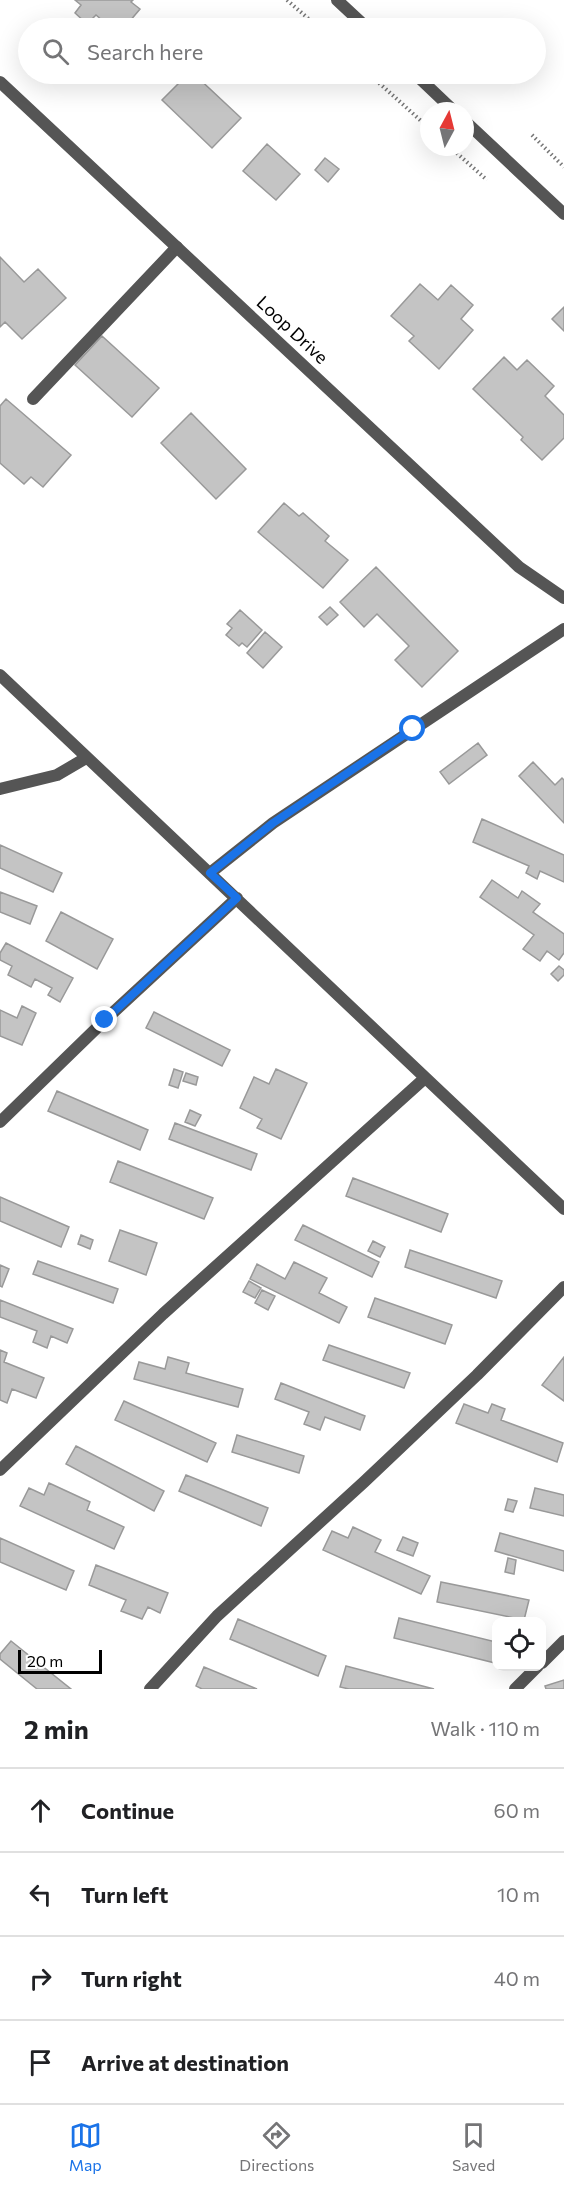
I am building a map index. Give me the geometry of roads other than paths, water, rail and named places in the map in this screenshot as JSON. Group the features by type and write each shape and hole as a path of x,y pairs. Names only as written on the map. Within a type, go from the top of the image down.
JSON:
{"street":[{"path":"337,0 356,18"},
{"name":"Loop Drive","path":"0,82 519,567 564,598"},
{"path":"425,84 444,102"},
{"path":"474,129 564,214"},
{"path":"33,399 177,247"},
{"path":"210,873 273,823 564,629"},
{"path":"0,675 564,1209"},
{"path":"0,789 57,775 86,758"},
{"path":"0,1122 105,1020 237,898"},
{"path":"0,1470 163,1314 425,1078"},
{"path":"150,1689 217,1616 477,1375 564,1287"},
{"path":"546,1659 564,1641"},
{"path":"515,1689 533,1671"}]}
